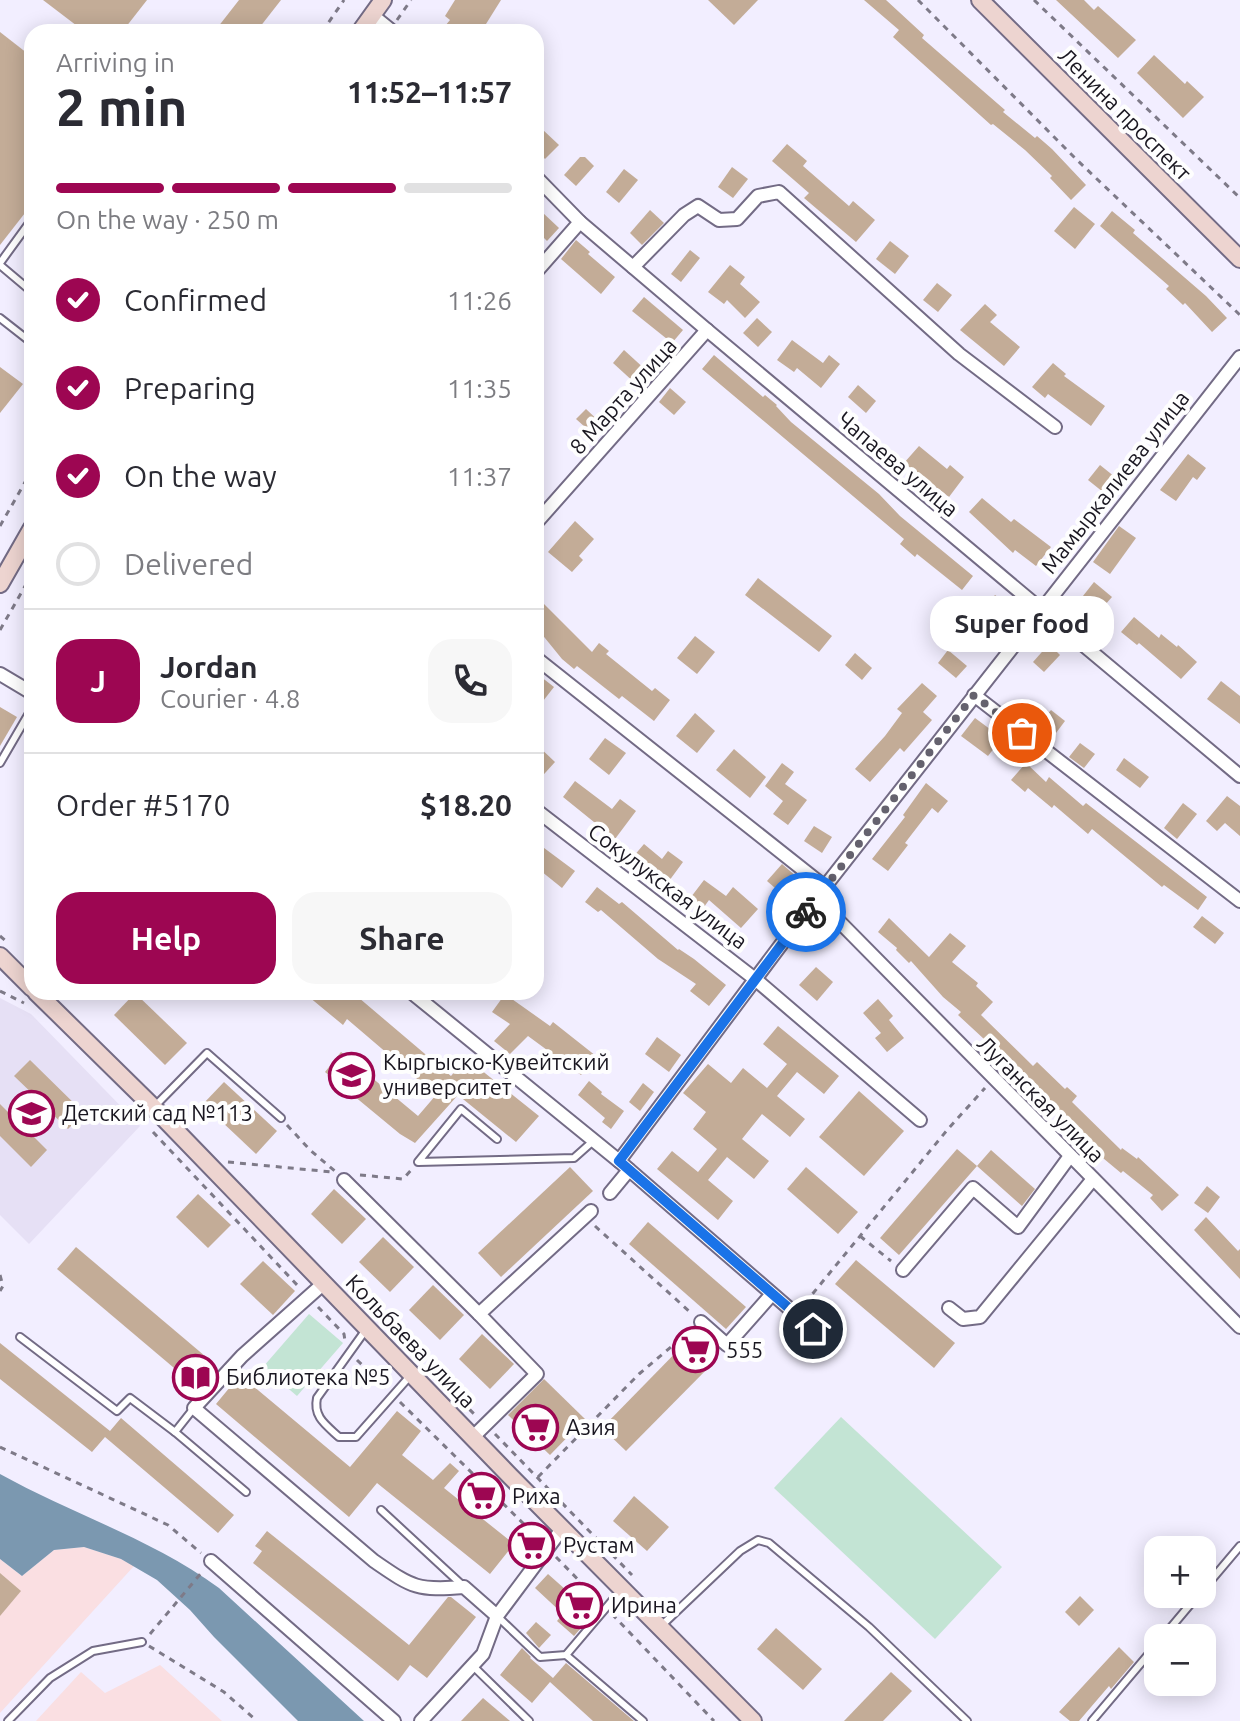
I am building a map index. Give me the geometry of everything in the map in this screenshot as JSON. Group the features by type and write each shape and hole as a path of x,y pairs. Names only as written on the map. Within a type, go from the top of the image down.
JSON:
{"main road":[{"path":"366,24 383,0"},
{"name":"Ленина проспект","path":"980,0 1240,259"},
{"path":"0,584 24,542"},
{"name":"Кольбаева улица","path":"0,956 24,980"},
{"name":"Кольбаева улица","path":"44,1000 153,1107 562,1529 753,1721"}],"street":[{"path":"372,15 384,24"},
{"name":"Чапаева улица","path":"544,185 580,222 707,330 1240,776"},
{"path":"633,267 684,215 698,206 719,220 737,219 758,196 779,192 959,354 1055,427"},
{"path":"544,263 580,222"},
{"name":"8 Марта улица","path":"544,514 707,330"},
{"name":"Мамыркалиева улица","path":"610,1193 624,1166 755,979 816,898 1240,357"},
{"path":"544,664 825,887"},
{"path":"0,674 24,688"},
{"path":"974,695 1240,901"},
{"name":"Сокулукская улица","path":"544,816 755,979 920,1120"},
{"name":"Луганская улица","path":"816,898 1240,1327"},
{"path":"421,1000 624,1166 829,1343"},
{"path":"903,1270 973,1188 1018,1227 1070,1156"},
{"path":"347,1177 537,1374 473,1437"},
{"path":"949,1308 963,1319 980,1317 1093,1179"},
{"path":"479,1314 588,1214"},
{"path":"324,1283 242,1356 194,1408 347,1539 404,1581 427,1590 464,1587 497,1616"},
{"path":"701,1322 727,1345 772,1294"},
{"path":"421,1721 474,1667 483,1654 497,1616 562,1529"},
{"path":"211,1561 394,1721"}],"lane":[{"path":"24,230 0,264 24,285"},
{"path":"0,318 24,337"},
{"path":"0,763 24,722"},
{"path":"153,1107 207,1053 281,1118"},
{"path":"418,1162 461,1109 497,1139"},
{"path":"418,1162 574,1158 592,1142"},
{"path":"367,1329 317,1398 315,1407 318,1416 339,1437 356,1437 411,1374"},
{"path":"20,1337 117,1411 130,1398 246,1492"},
{"path":"175,1432 194,1408"},
{"path":"381,1510 464,1587"},
{"path":"660,1627 740,1551 758,1540 769,1543 869,1627 967,1721"},
{"path":"1216,1574 1240,1546"},
{"path":"566,1655 622,1589"},
{"path":"1174,1624 1187,1608"},
{"path":"497,1616 540,1657 566,1655 643,1721"},
{"path":"8,1721 50,1678 93,1651 142,1642"},
{"path":"1092,1721 1144,1660"},
{"path":"474,1667 529,1721"}],"path":[{"path":"328,24 344,0"},
{"path":"396,24 411,0"},
{"path":"918,0 1077,160 1240,315"},
{"path":"1034,0 1240,198"},
{"path":"0,526 24,484"},
{"path":"0,630 24,588"},
{"path":"796,1315 948,1129 993,1079"},
{"path":"224,1162 337,1172 310,1150 281,1118"},
{"path":"347,1177 403,1179 418,1162"},
{"path":"538,1477 639,1374 701,1322 588,1214"},
{"path":"860,1236 903,1270"},
{"path":"0,1275 3,1286 0,1291"},
{"path":"0,1447 168,1525 211,1561 142,1642 224,1692 257,1721"}],"shaded area":[{"path":"0,998 31,1014 140,1126 29,1244 0,1215"},
{"path":"84,1547 134,1566 0,1713 0,1559 22,1576 54,1550"},
{"path":"160,1665 222,1721 36,1721 81,1672 105,1693"}],"green space":[{"path":"309,1314 343,1343 297,1396 263,1367"},
{"path":"841,1417 1002,1567 935,1639 774,1488"}],"water":[{"path":"0,1474 167,1555 219,1588 364,1721 298,1721 190,1610 157,1580 121,1559 84,1547 54,1550 22,1576 0,1559"}],"building":[{"path":"43,0 147,0 128,24 74,24"},
{"path":"239,0 281,0 262,24 220,24"},
{"path":"455,0 501,0 486,24 447,24 450,20 445,16"},
{"path":"708,0 758,0 734,25"},
{"path":"864,0 886,0 924,35 922,38 1005,110 1003,112 1052,149 1086,185 1071,200 1025,150 991,125 893,37 899,30"},
{"path":"1056,0 1084,0 1094,10 1098,6 1136,40 1118,58"},
{"path":"0,32 24,51 24,214 0,245"},
{"path":"1154,55 1204,97 1183,118 1137,73"},
{"path":"544,131 559,145 544,158"},
{"path":"787,144 807,161 803,166 849,206 853,201 875,220 856,242 804,198 809,193 772,161"},
{"path":"580,157 585,157 594,166 576,186 564,175"},
{"path":"732,167 748,179 733,198 718,187"},
{"path":"624,169 638,180 619,203 606,192"},
{"path":"1074,207 1095,224 1075,249 1054,231"},
{"path":"650,210 664,223 642,245 630,233"},
{"path":"1112,211 1227,318 1212,332 1185,303 1183,305 1166,289 1169,286 1100,226"},
{"path":"544,214 559,228 547,241 544,238"},
{"path":"576,240 615,277 601,294 561,259"},
{"path":"890,241 909,256 895,274 876,259"},
{"path":"690,250 700,258 681,282 671,274"},
{"path":"730,265 745,277 740,284 760,302 745,318 727,300 724,304 708,292"},
{"path":"937,283 952,295 938,312 923,300"},
{"path":"644,297 683,330 672,343 632,311"},
{"path":"985,304 997,315 990,322 1020,347 1004,366 960,330"},
{"path":"757,318 772,332 758,347 743,333"},
{"path":"792,340 823,363 829,355 840,364 821,388 797,368 794,372 777,360"},
{"path":"624,350 647,371 636,384 613,363"},
{"path":"714,355 763,397 765,395 777,405 791,422 973,576 962,590 917,554 915,557 900,544 904,539 702,369"},
{"path":"1053,363 1066,374 1064,376 1105,406 1091,426 1048,394 1045,398 1032,387"},
{"path":"0,367 23,384 0,413"},
{"path":"858,385 876,401 866,413 848,397"},
{"path":"670,388 686,402 674,415 659,402"},
{"path":"586,409 604,426 595,436 576,419"},
{"path":"919,446 947,469 950,465 964,477 949,497 904,463"},
{"path":"1188,454 1206,468 1197,480 1193,477 1176,501 1160,490"},
{"path":"1100,465 1115,477 1103,492 1088,480"},
{"path":"982,498 1011,522 1014,519 1051,547 1036,566 1015,550 1013,553 969,512"},
{"path":"575,521 594,539 579,556 583,560 572,572 548,552"},
{"path":"1119,526 1136,538 1110,574 1093,562"},
{"path":"758,578 832,636 819,652 745,595"},
{"path":"1094,582 1112,597 1096,615 1079,601"},
{"path":"995,595 1010,606 999,621 984,609"},
{"path":"544,604 592,652 599,643 609,651 606,654 652,691 655,688 670,700 654,721 622,696 619,699 577,666 574,669 544,637"},
{"path":"1134,617 1159,638 1161,634 1178,645 1197,662 1181,679 1139,643 1137,645 1121,632"},
{"path":"695,636 715,652 697,674 677,658"},
{"path":"1049,644 1060,655 1044,672 1033,662"},
{"path":"948,650 967,666 956,678 938,663"},
{"path":"855,653 872,668 862,680 845,665"},
{"path":"544,679 554,687 544,700"},
{"path":"1221,681 1240,696 1240,724 1207,699"},
{"path":"922,683 937,696 923,712 932,720 904,752 900,748 870,782 855,769 902,713 897,709"},
{"path":"0,707 17,717 0,746"},
{"path":"1051,710 1065,721 1050,741 1035,729"},
{"path":"695,713 715,731 697,753 676,736"},
{"path":"975,718 1002,738 988,756 961,736"},
{"path":"605,738 626,753 609,775 589,759"},
{"path":"1080,743 1095,754 1084,768 1069,757"},
{"path":"734,749 766,777 750,798 716,770"},
{"path":"544,752 555,762 544,774"},
{"path":"1124,758 1149,777 1140,788 1116,770"},
{"path":"782,763 794,772 785,784 807,800 788,825 773,814 783,801 765,786"},
{"path":"1026,763 1046,782 1049,777 1083,806 1086,803 1207,897 1198,910 1164,885 1162,887 1092,829 1088,834 1054,805 1052,808 1028,788 1025,792 1011,780"},
{"path":"575,781 612,809 620,799 636,811 615,839 563,797"},
{"path":"926,783 948,801 938,813 932,808 888,871 872,859 905,817 903,815"},
{"path":"1227,796 1240,806 1240,836 1225,823 1217,831 1206,821"},
{"path":"1183,803 1197,814 1177,839 1164,828"},
{"path":"814,826 832,837 822,853 804,841"},
{"path":"644,844 662,859 668,851 683,862 669,881 645,864 637,874 627,864"},
{"path":"544,848 575,871 562,888 544,873"},
{"path":"782,864 805,884 790,901 767,881"},
{"path":"704,880 726,896 733,887 758,909 741,928 709,900 704,907 691,897"},
{"path":"597,887 619,904 622,902 678,950 726,985 709,1006 690,991 696,984 658,959 601,910 598,912 585,902"},
{"path":"1202,916 1224,933 1215,944 1193,927"},
{"path":"889,918 929,957 950,933 966,946 952,962 978,983 976,986 993,1002 981,1015 1033,1066 1037,1062 1065,1089 1067,1087 1077,1096 1072,1102 1121,1150 1138,1157 1179,1195 1162,1211 1150,1198 1153,1195 1086,1144 1012,1066 1009,1069 995,1055 998,1052 958,1015 961,1012 911,961 909,963 878,932"},
{"path":"816,967 833,982 817,1001 799,985"},
{"path":"878,999 893,1016 889,1020 904,1038 887,1052 875,1038 881,1033 863,1013"},
{"path":"128,1000 142,1000 187,1043 165,1065 114,1015"},
{"path":"313,1000 361,1000 451,1076 466,1058 539,1116 516,1142 458,1095 415,1143 325,1072 341,1052 418,1116 436,1095 347,1019 343,1025"},
{"path":"501,1000 513,1000 550,1026 553,1022 596,1056 581,1075 528,1036 510,1054 494,1041 510,1024 492,1012"},
{"path":"778,1026 839,1076 824,1094 797,1072 777,1096 805,1119 790,1137 762,1114 742,1139 769,1161 754,1179 727,1157 708,1180 733,1201 718,1220 657,1169 672,1151 698,1172 717,1149 693,1129 706,1112 683,1093 708,1064 731,1083 743,1068 767,1088 787,1064 763,1044"},
{"path":"657,1037 681,1055 669,1072 645,1054"},
{"path":"30,1060 84,1113 68,1129 45,1107 25,1128 47,1150 31,1167 0,1136 0,1104 16,1120 37,1098 14,1076"},
{"path":"589,1081 624,1111 611,1129 602,1122 605,1118 578,1095"},
{"path":"224,1082 277,1131 256,1154 203,1104"},
{"path":"643,1083 654,1092 640,1111 629,1102"},
{"path":"859,1091 904,1131 864,1176 819,1137"},
{"path":"957,1149 977,1166 899,1255 880,1238"},
{"path":"991,1150 1035,1189 1022,1206 977,1166"},
{"path":"570,1167 593,1191 501,1277 478,1253"},
{"path":"806,1167 858,1212 838,1234 787,1189"},
{"path":"1207,1186 1220,1197 1208,1213 1194,1203"},
{"path":"334,1189 366,1219 342,1244 311,1214"},
{"path":"198,1194 231,1225 208,1248 176,1217"},
{"path":"1206,1217 1238,1251 1240,1249 1240,1279 1194,1230"},
{"path":"648,1222 746,1307 726,1329 629,1244"},
{"path":"383,1237 414,1267 390,1292 359,1262"},
{"path":"76,1247 212,1362 193,1384 57,1269"},
{"path":"856,1260 955,1343 934,1368 835,1284"},
{"path":"263,1261 295,1291 273,1315 240,1284"},
{"path":"433,1285 464,1315 440,1340 409,1310"},
{"path":"482,1334 514,1364 490,1389 459,1359"},
{"path":"691,1337 715,1361 626,1451 602,1428"},
{"path":"0,1343 110,1431 121,1418 234,1515 218,1533 105,1437 92,1452 0,1379"},
{"path":"240,1375 350,1467 397,1411 421,1431 402,1455 433,1480 450,1463 459,1471 444,1488 514,1544 490,1574 377,1483 349,1517 216,1404"},
{"path":"544,1379 585,1419 550,1455 508,1415"},
{"path":"634,1496 669,1527 647,1551 613,1521"},
{"path":"267,1531 409,1645 448,1597 476,1617 427,1678 410,1665 398,1681 253,1563 262,1551 255,1546"},
{"path":"0,1573 21,1591 0,1616"},
{"path":"548,1574 593,1614 574,1636 557,1621 563,1614 535,1588"},
{"path":"1080,1596 1094,1610 1079,1626 1065,1612"},
{"path":"536,1622 551,1635 539,1648 526,1633"},
{"path":"776,1628 822,1669 803,1690 757,1649"},
{"path":"1119,1647 1134,1662 1079,1721 1070,1721 1059,1712"},
{"path":"522,1648 553,1678 566,1663 634,1721 593,1721 550,1682 532,1703 500,1675"},
{"path":"891,1672 912,1691 883,1721 844,1721"},
{"path":"483,1698 510,1721 461,1721"}],"way so far":[{"path":"806,912 974,695 1022,733"}],"place":[{"name":"Super food","path":"1022,733"},
{"name":"Кыргыско-Кувейтский университет","path":"352,1075"},
{"name":"Детский сад №113","path":"31,1113"},
{"name":"555","path":"695,1350"},
{"name":"Библиотека №5","path":"195,1377"},
{"name":"Азия","path":"535,1427"},
{"name":"Риха","path":"481,1496"},
{"name":"Рустам","path":"532,1545"},
{"name":"Ирина","path":"580,1605"}],"route":[{"path":"806,912 619,1161 813,1329"}]}
